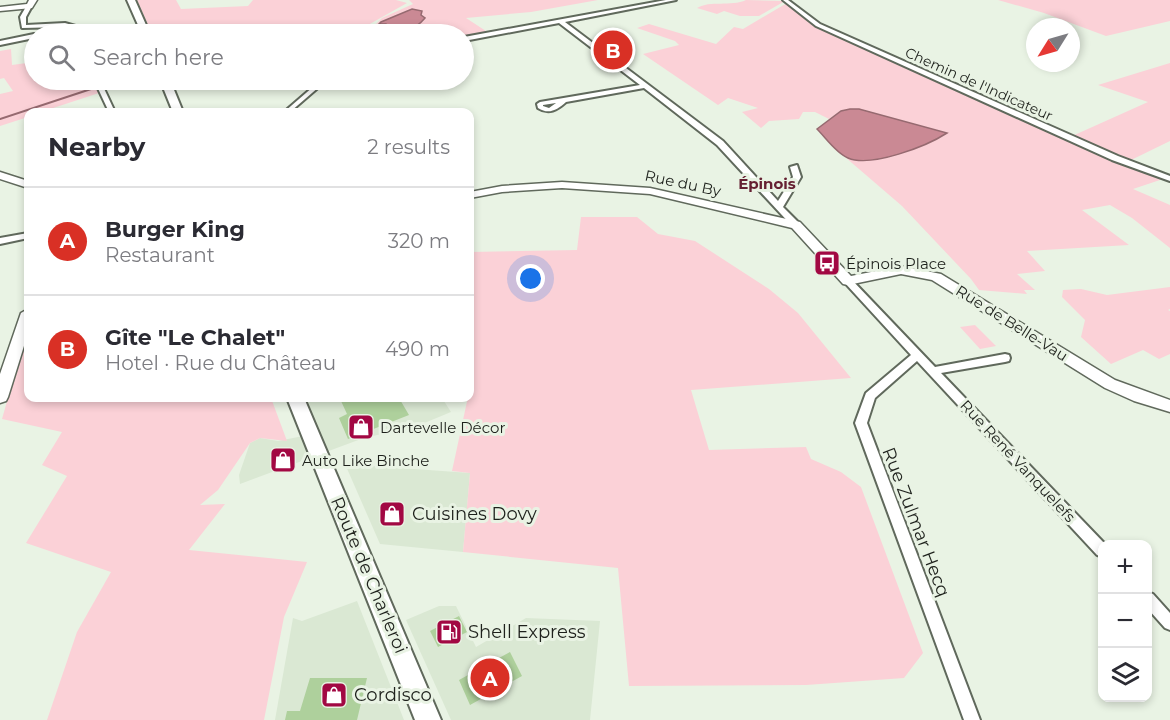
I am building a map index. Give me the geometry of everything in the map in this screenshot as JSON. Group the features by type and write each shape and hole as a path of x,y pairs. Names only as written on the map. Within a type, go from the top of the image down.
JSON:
{"main road":[{"path":"131,0 142,24"},
{"path":"169,90 176,108"},
{"name":"Route de Charleroi","path":"297,402 428,720"}],"street":[{"path":"474,37 674,0"},
{"name":"Chemin de l'Indicateur","path":"785,0 818,25 1115,158 1170,179"},
{"path":"0,9 31,3"},
{"path":"24,27 22,16 31,3"},
{"path":"560,21 720,143 933,371 1005,358"},
{"path":"0,43 24,38"},
{"path":"562,101 646,86"},
{"path":"102,90 110,108"},
{"path":"292,108 312,90"},
{"path":"779,207 797,177 794,167"},
{"path":"0,175 24,184"},
{"name":"Rue du By","path":"474,194 502,189 549,186 629,188 796,225"},
{"path":"0,241 24,237"},
{"name":"Rue de Belle-Vau","path":"848,281 901,270 936,276 1110,384 1140,398 1170,406"},
{"path":"0,397 24,325"},
{"name":"Rue Zulmar Hecq","path":"918,355 870,396 861,423 972,720"},
{"name":"Rue René Vanquelefs","path":"933,371 1098,547"},
{"path":"1152,603 1170,622"}],"shaded area":[{"path":"137,0 176,0 181,9 248,6 253,0 396,0 407,3 370,24 148,24"},
{"path":"409,0 598,0 531,12 466,18 489,33 474,36 474,24 376,24 382,18 413,4"},
{"path":"746,0 785,1 759,16 740,16 724,11 717,14 697,8 708,4"},
{"path":"998,0 1170,0 1170,21 1106,36 1080,26 1080,18 1057,18"},
{"path":"787,3 812,23 1113,158 1166,178 1133,189 1170,205 1170,248 1132,218 1110,205 1082,210 1129,245 1027,251 1045,271 1017,274 1035,290 1024,290 1027,294 979,290 902,206 845,157 858,161 859,109 841,111 829,119 815,112 803,112 799,119 769,121 761,128 742,112 758,108 728,98 718,105 643,54 679,45 675,41 637,28 649,24 716,44 734,27 743,29"},
{"path":"412,9 422,11 421,15 425,18 419,24 379,24"},
{"path":"11,49 12,65 24,63 24,90 98,90 99,93 53,108 24,108 24,118 0,126 0,94 13,91 4,78 0,79 0,51"},
{"path":"1170,63 1170,141 1127,162 1070,137 1148,102 1098,85"},
{"path":"859,109 947,133 926,144 884,158 858,160 848,158 835,149 817,129 841,111"},
{"path":"581,217 637,217 658,234 695,241 769,289 798,313 851,378 691,390 709,450 806,447 811,459 841,472 861,487 923,653 904,678 806,685 629,686 618,568 463,552 470,473 452,471 467,402 474,402 474,252 577,250"},
{"path":"1170,287 1170,309 1168,310 1170,311 1170,354 1159,359 1143,350 1111,364 1081,337 1085,320 1062,297 1063,290 1081,289 1107,295"},
{"path":"975,325 996,346 980,349 960,327"},
{"path":"24,341 24,402 272,402 287,441 260,438 250,443 218,490 200,505 225,504 189,550 307,562 284,617 264,720 47,720 77,632 111,572 26,543 67,476 42,465 62,432 2,419"},
{"path":"294,402 445,402 451,412 422,424 361,439 240,484 239,475 250,443 260,438 278,441 308,435"},
{"path":"345,464 470,473 463,552 380,544"},
{"path":"357,601 404,720 275,720 293,618 302,621"},
{"path":"439,606 456,606 476,647 526,618 600,621 590,720 451,720 406,620"}],"building":[{"name":"Dartevelle Décor","path":"341,402 401,402 409,415 348,439 339,418 347,414"},
{"name":"Shell Express","path":"459,616 467,632 438,647 430,631"},
{"path":"510,652 522,676 470,705 459,680"},
{"name":"Cordisco","path":"310,678 367,678 357,720 285,720 287,711 300,711"}],"waterway":[{"path":"33,108 88,90"},
{"path":"0,119 24,111"}],"place":[{"name":"Gîte \"Le Chalet\"","path":"613,50"},
{"name":"Épinois Place","path":"827,263"},
{"name":"Dartevelle Décor","path":"361,427"},
{"name":"Auto Like Binche","path":"283,460"},
{"name":"Cuisines Dovy","path":"392,514"},
{"name":"Shell Express","path":"449,632"},
{"name":"Burger King","path":"490,678"},
{"name":"Cordisco","path":"334,695"}],"district":[{"name":"Épinois","path":"767,183"}]}
